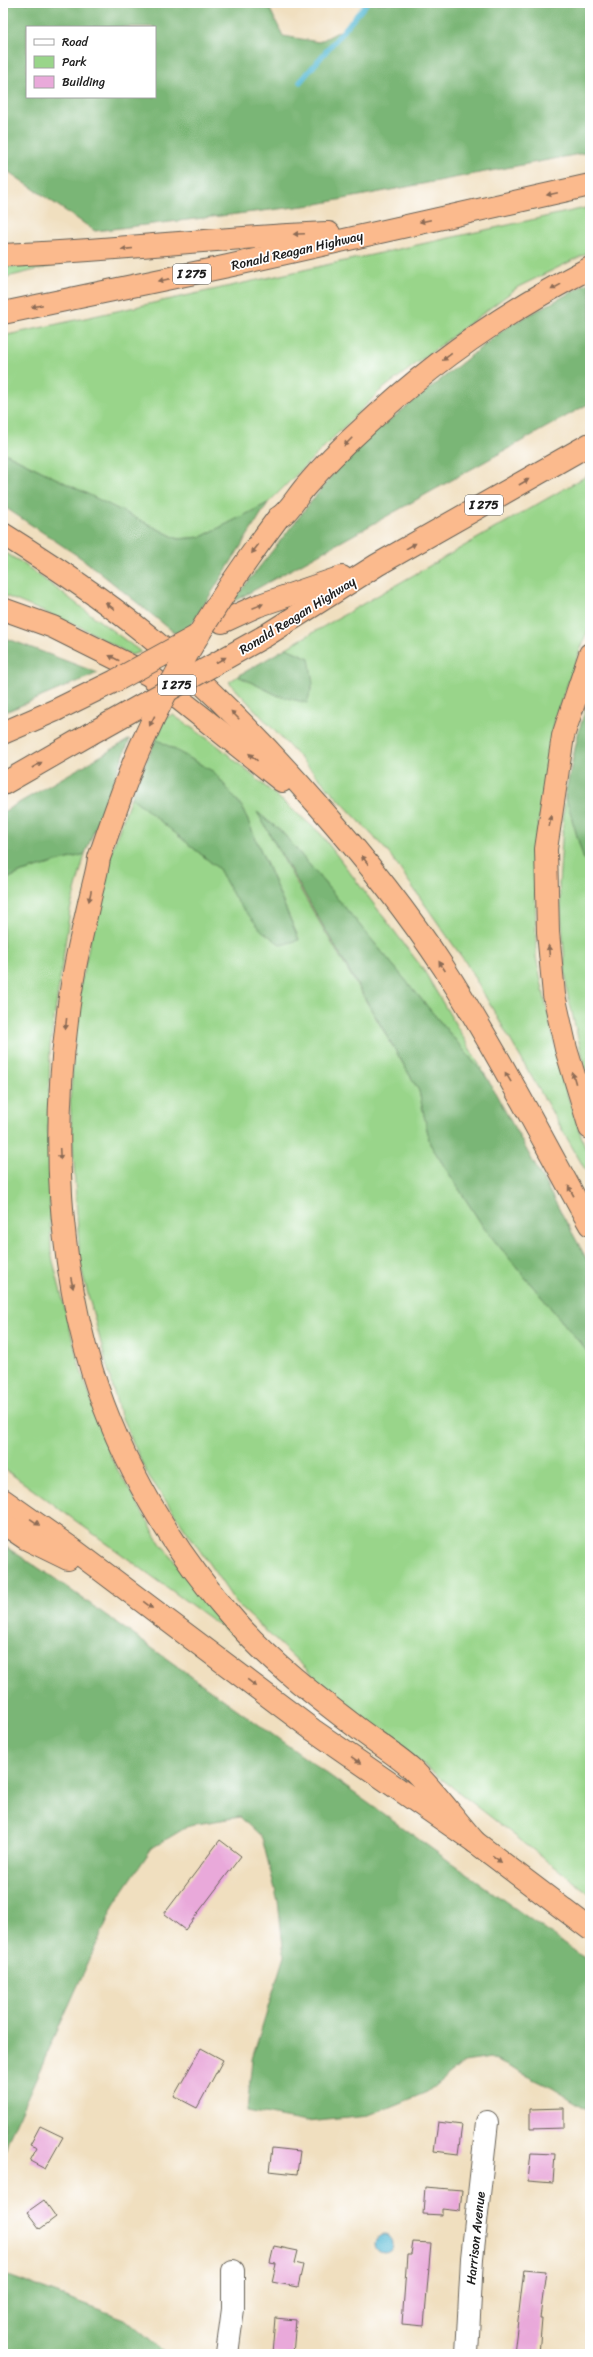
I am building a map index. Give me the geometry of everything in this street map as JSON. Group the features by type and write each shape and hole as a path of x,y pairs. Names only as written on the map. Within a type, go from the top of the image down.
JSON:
{"highway":[{"name":"Ronald Reagan Highway","path":"3,313 228,266 590,185"},
{"path":"3,255 84,252 273,235 380,231"},
{"path":"475,1842 411,1769 314,1695 260,1646 228,1612 190,1562 147,1496 122,1448 93,1374 67,1262 59,1141 62,1076 67,1018 81,940 99,858 143,739 209,614 278,518 305,486 362,428 427,372 453,352 542,294 590,268"},
{"name":"Ronald Reagan Highway","path":"3,784 265,636 377,565 590,444"},
{"path":"3,534 90,591 163,648 204,685 270,751 328,816 370,866 443,967 524,1104 590,1225"},
{"path":"3,733 56,710 115,681 222,622 257,606 377,565"},
{"path":"3,609 53,627 149,675 328,816"},
{"path":"590,654 563,736 546,849 548,932 554,995 566,1049 590,1128"},
{"path":"3,1500 116,1582 313,1730 475,1842 590,1929"},
{"path":"3,1523 24,1538 116,1582"}],"street":[{"name":"Harrison Avenue","path":"467,2354 472,2258 487,2122"},
{"path":"227,2354 233,2309 233,2271"}],"green space":[{"path":"3,3 267,3 283,36 319,42 351,25 368,3 590,3 590,152 312,205 95,231 3,168"},
{"path":"590,207 590,252 518,287 380,391 268,503 201,537 178,539 3,452 3,336"},
{"path":"56,265 3,278 3,267"},
{"path":"590,282 590,403 231,603 352,450 507,327"},
{"path":"3,452 178,539 201,537 268,503 190,627 176,634 84,560 3,506"},
{"path":"590,474 590,624 555,718 535,846 536,957 562,1079 590,1162 590,1178 466,963 388,852 229,682 238,676 279,696 309,658 286,648"},
{"path":"3,552 21,562 141,652 131,655 83,628 3,595"},
{"path":"3,637 98,673 3,713"},
{"path":"286,648 309,658 313,683 307,703 279,696 238,676"},
{"path":"590,694 590,865 584,860 565,795 579,730"},
{"path":"173,715 218,746 320,833 423,969 487,1078 282,832 258,813 297,884 419,1091 430,1144 484,1228 590,1355 590,1894 336,1697 236,1603 146,1472 119,1411 80,1264 70,1099 80,987 106,867 131,797 219,869 236,900 299,939 242,807 214,772 156,739 164,718"},
{"path":"130,739 85,854 22,872 3,881 3,812"},
{"path":"156,739 214,772 242,807 299,940 281,945 261,930 236,900 219,869 131,797"},
{"path":"565,795 584,860 590,865 590,1088 567,992 559,885"},
{"path":"257,812 282,832 487,1078 590,1265 590,1355 484,1228 430,1144 419,1091"},
{"path":"85,854 70,910 50,1047 48,1131 51,1253 79,1365 112,1460 160,1543 241,1641 3,1468 3,881 22,872"},
{"path":"3,1545 54,1578 590,1962 590,2111 554,2089 491,2058 464,2062 427,2092 369,2116 306,2122 247,2111 252,2059 284,1956 278,1901 262,1838 240,1817 190,1825 152,1848 116,1901 8,2140 3,2163"},
{"path":"3,2263 6,2275 125,2319 166,2354 3,2354"}],"water":[{"path":"380,2235 388,2235 393,2240 391,2251 388,2253 380,2253 375,2248 375,2240"}],"building":[{"path":"220,1840 241,1856 185,1930 164,1914"},
{"path":"201,2048 223,2060 197,2108 174,2096"},
{"path":"564,2108 564,2128 530,2129 530,2109"},
{"path":"438,2122 462,2125 458,2154 434,2151"},
{"path":"40,2126 63,2137 45,2169 30,2161 37,2148 30,2145"},
{"path":"272,2148 300,2151 297,2174 269,2171"},
{"path":"531,2153 555,2154 553,2183 528,2181"},
{"path":"425,2187 462,2190 460,2211 442,2209 442,2215 423,2214"},
{"path":"44,2200 56,2217 40,2229 27,2212"},
{"path":"413,2242 431,2243 424,2326 402,2324 407,2255 411,2255"},
{"path":"274,2246 298,2251 295,2263 303,2265 298,2287 272,2282 276,2264 270,2263"},
{"path":"524,2269 546,2271 540,2318 542,2318 539,2354 514,2354"},
{"path":"275,2318 296,2320 293,2354 272,2354"}],"waterway":[{"path":"300,82 367,3"}]}
